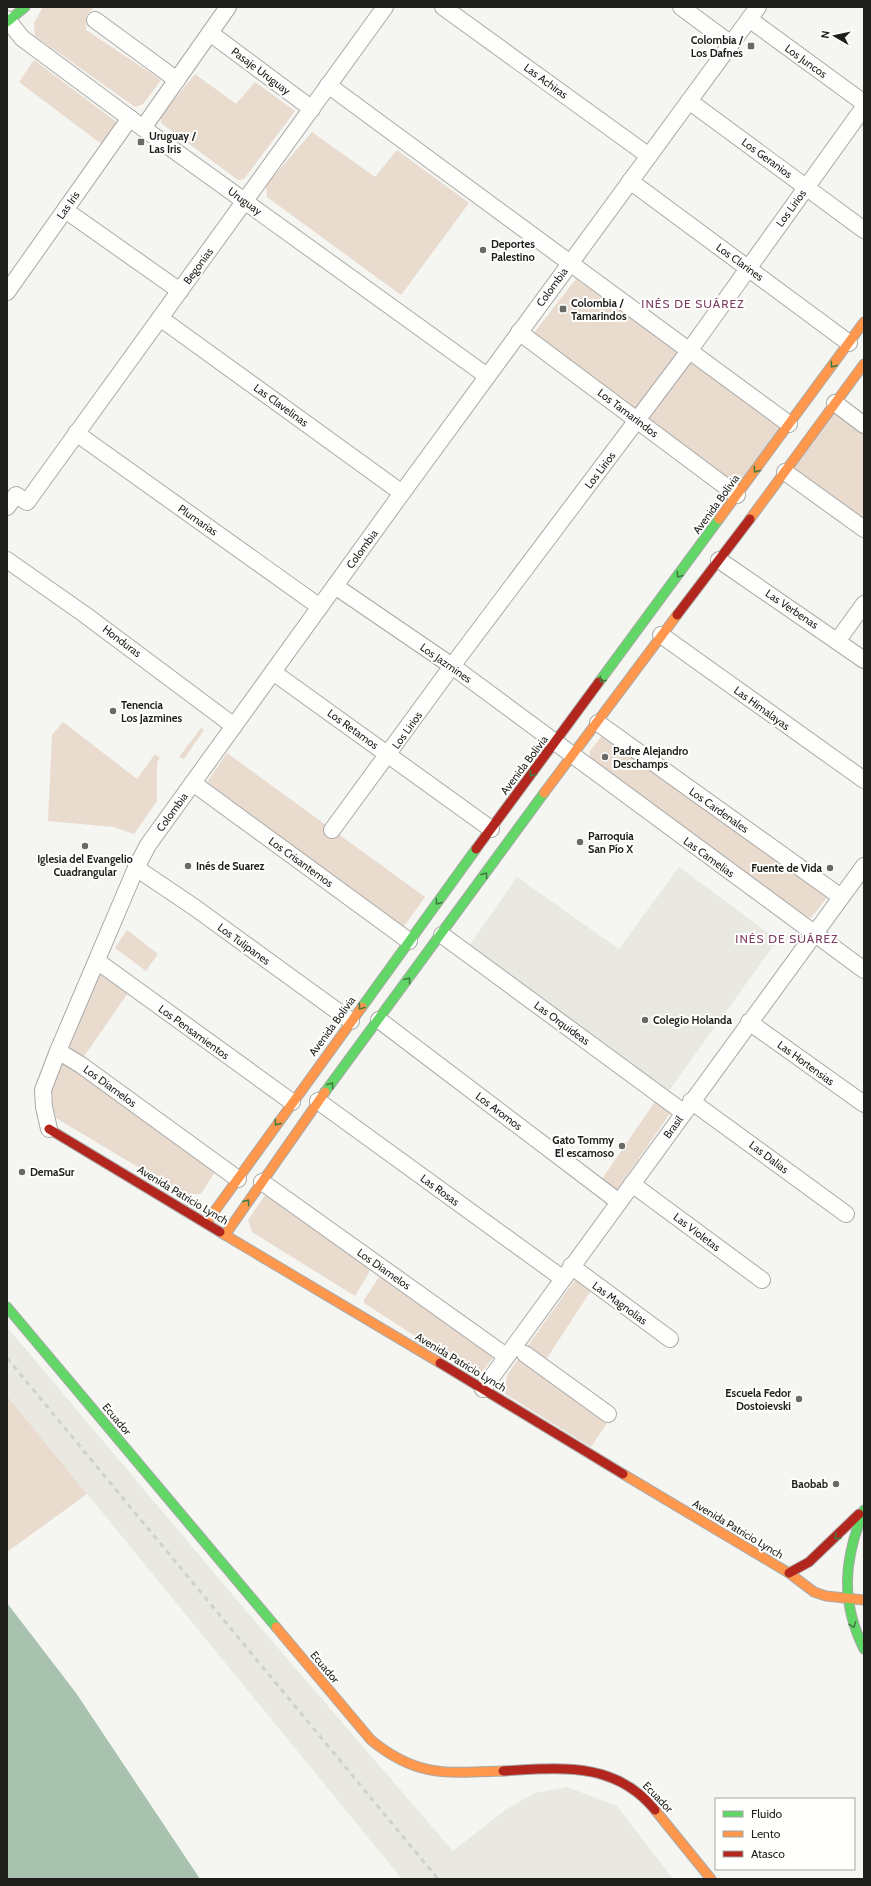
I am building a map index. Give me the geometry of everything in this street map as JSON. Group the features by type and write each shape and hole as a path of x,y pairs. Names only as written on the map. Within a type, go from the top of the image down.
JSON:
{"street":[{"path":"7,21 25,7"},
{"path":"143,128 228,7"},
{"name":"Begonias","path":"10,497 26,502 385,7"},
{"name":"Las Achiras","path":"443,7 648,156"},
{"path":"681,7 731,44"},
{"name":"Colombia","path":"49,1129 44,1107 43,1090 58,1051 136,868 148,845 487,376 753,13"},
{"name":"Los Juncos","path":"753,13 864,103"},
{"path":"95,20 177,80"},
{"name":"Uruguay","path":"7,21 22,38 143,128 487,376"},
{"name":"Pasaje Uruguay","path":"210,33 312,109"},
{"path":"328,85 789,424"},
{"name":"Los Geranios","path":"688,101 864,230"},
{"name":"Los Lirios","path":"332,830 452,666 689,351 864,107"},
{"name":"Las Iris","path":"7,292 130,118"},
{"name":"Los Clarines","path":"630,181 849,343"},
{"path":"65,210 180,291"},
{"name":"Las Clavelinas","path":"160,318 402,493"},
{"name":"Avenida Bolivia","path":"206,1223 292,1102 491,829 864,322"},
{"name":"Los Tamarindos","path":"519,332 737,495"},
{"path":"225,1234 318,1101 379,1020 571,756 598,723 661,635 785,472 864,364"},
{"path":"835,403 864,425"},
{"name":"Plumarias","path":"76,433 320,607"},
{"path":"785,472 864,529"},
{"name":"Honduras","path":"7,560 84,614 234,726"},
{"name":"Las Verbenas","path":"719,560 838,640 864,660"},
{"name":"Los Jazmines","path":"335,586 452,666 555,743"},
{"path":"838,640 864,604"},
{"name":"Las Himalayas","path":"661,635 864,780"},
{"name":"Los Retamos","path":"273,672 491,829"},
{"name":"Los Cardenales","path":"598,723 841,897"},
{"name":"Las Camelias","path":"555,743 864,970"},
{"name":"Los Crisantemos","path":"193,783 410,940"},
{"name":"Brasil","path":"483,1389 566,1272 619,1202 864,866"},
{"name":"Los Tulipanes","path":"136,868 194,907 351,1021"},
{"name":"Las Orquideas","path":"442,934 687,1107"},
{"name":"Los Pensamientos","path":"97,961 292,1102"},
{"name":"Los Aromos","path":"379,1020 619,1202"},
{"name":"Las Hortensias","path":"749,1022 864,1104"},
{"name":"Los Diamelos","path":"58,1051 81,1065 238,1179"},
{"name":"Las Rosas","path":"318,1101 566,1272"},
{"name":"Las Dalias","path":"687,1107 846,1214"},
{"name":"Avenida Patricio Lynch","path":"49,1129 789,1573 814,1592 847,1600 864,1600"},
{"name":"Los Diamelos","path":"262,1182 506,1356"},
{"name":"Las Violetas","path":"632,1184 762,1280"},
{"name":"Las Magnolias","path":"566,1272 670,1339"},
{"name":"Ecuador","path":"7,1307 371,1740 382,1749 406,1763 434,1771 448,1773 568,1768 597,1773 619,1780 634,1789 646,1799 711,1879"},
{"path":"525,1354 608,1414"},
{"path":"789,1573 809,1562 864,1509"},
{"path":"864,1509 854,1532 847,1574 847,1600 849,1615 864,1649"}],"shaded area":[{"path":"43,7 94,7 86,16 86,30 161,80 143,104 135,107 35,36 34,23"},
{"path":"34,60 119,124 104,146 19,82"},
{"path":"195,74 236,104 255,82 295,111 244,179 238,180 161,123 161,116"},
{"path":"312,132 375,177 397,150 469,203 401,295 267,197 266,185"},
{"path":"576,279 782,426 737,486 533,334"},
{"path":"835,409 864,431 864,520 793,468"},
{"path":"63,722 137,779 155,754 160,758 157,762 157,801 134,834 114,827 48,821 52,735"},
{"path":"201,728 204,730 184,759 179,757"},
{"path":"603,734 828,896 815,913 810,918 800,913 589,760 590,751"},
{"path":"227,753 425,897 402,929 207,782"},
{"name":"Colegio Holanda","path":"679,867 771,935 774,945 668,1092 469,946 517,877 619,949"},
{"path":"127,930 158,954 146,971 115,948"},
{"path":"100,969 130,990 78,1065 216,1170 201,1194 183,1194 56,1118 53,1107 51,1081"},
{"path":"656,1100 671,1112 614,1194 600,1182"},
{"path":"268,1191 373,1266 355,1296 252,1232 248,1220"},
{"path":"383,1271 497,1353 479,1375 474,1374 364,1303 364,1300"},
{"path":"577,1277 592,1289 543,1364 613,1414 591,1447 505,1394 507,1375"},
{"path":"7,1327 253,1619 453,1851 505,1810 535,1793 567,1787 617,1806 673,1879 402,1879 7,1396"},
{"path":"7,1396 87,1494 7,1552"},
{"path":"7,1603 76,1693 200,1879 7,1879"}],"railway":[{"path":"7,1358 438,1879"}],"traffic: fast":[{"path":"7,22 25,7"},
{"path":"599,682 719,519"},
{"path":"325,1092 544,793"},
{"path":"362,1007 476,849"},
{"path":"7,1307 276,1627"},
{"path":"864,1510 852,1546 848,1580 848,1597 851,1614 856,1631 864,1649"}],"traffic: slow":[{"path":"719,519 864,322"},
{"path":"750,519 864,364"},
{"path":"544,793 677,615"},
{"path":"206,1223 362,1007"},
{"path":"225,1235 325,1092"},
{"path":"220,1232 440,1363"},
{"path":"623,1474 789,1573 814,1592 826,1596 864,1600"},
{"path":"276,1627 371,1740 388,1752 403,1761 418,1767 434,1770 449,1772 503,1771"},
{"path":"655,1810 711,1879"}],"traffic: jam":[{"path":"677,615 750,519"},
{"path":"476,849 599,682"},
{"path":"49,1129 220,1232"},
{"path":"440,1363 623,1474"},
{"path":"789,1573 809,1562 859,1514"},
{"path":"503,1771 566,1769 605,1775 623,1783 639,1794 655,1810"}],"place":[{"name":"Colombia / Los Dafnes","path":"751,46"},
{"name":"Uruguay / Las Iris","path":"141,142"},
{"name":"Deportes Palestino","path":"483,250"},
{"name":"Colombia / Tamarindos","path":"563,309"},
{"name":"Tenencia Los Jazmines","path":"113,711"},
{"name":"Padre Alejandro Deschamps","path":"605,757"},
{"name":"Parroquia San Pío X","path":"580,842"},
{"name":"Iglesia del Evangelio Cuadrangular","path":"85,846"},
{"name":"Inés de Suarez","path":"188,866"},
{"name":"Fuente de Vida","path":"830,868"},
{"name":"Colegio Holanda","path":"645,1020"},
{"name":"Gato Tommy El escamoso","path":"622,1146"},
{"name":"DemaSur","path":"22,1172"},
{"name":"Escuela Fedor Dostoievski","path":"799,1399"},
{"name":"Baobab","path":"836,1484"}],"district":[{"name":"INÉS DE SUÁREZ","path":"693,303"},
{"name":"INÉS DE SUÁREZ","path":"787,938"}]}
